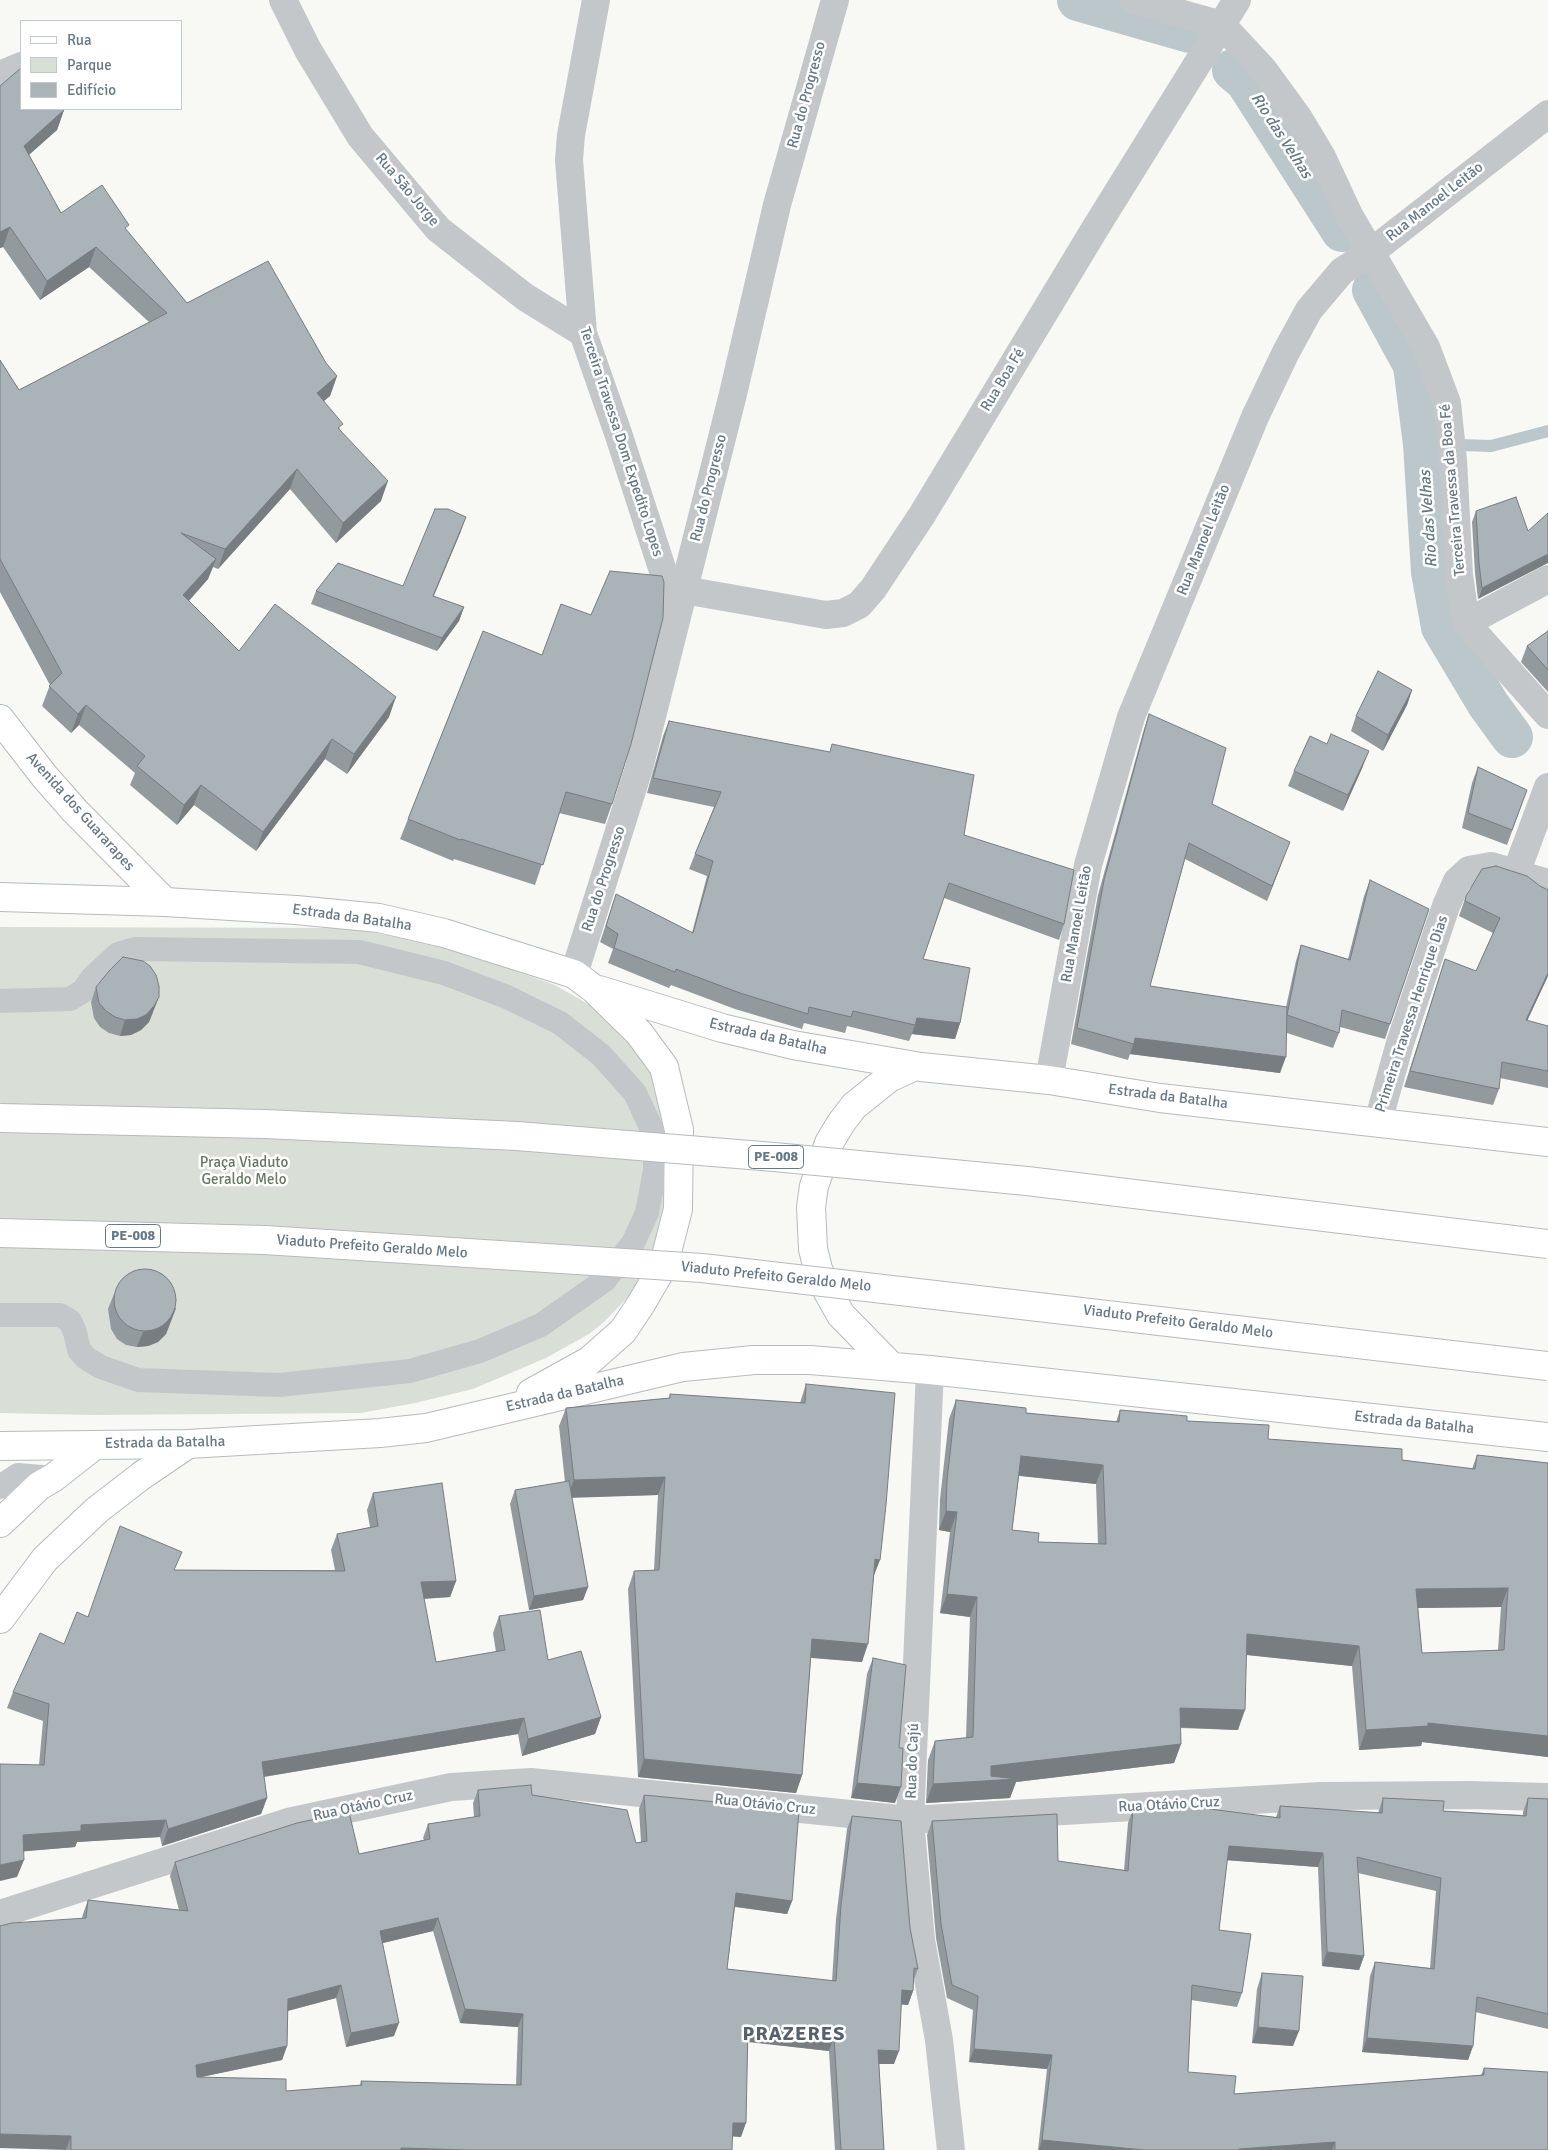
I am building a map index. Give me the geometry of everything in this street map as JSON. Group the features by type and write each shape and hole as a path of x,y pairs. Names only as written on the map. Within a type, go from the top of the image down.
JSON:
{"main road":[{"name":"Avenida dos Guararapes","path":"0,719 45,777 75,811 165,902"},
{"name":"Estrada da Batalha","path":"0,897 165,902 296,910 379,918 444,932 584,982 722,1028 793,1044 916,1066 1049,1080 1160,1098 1548,1142"},
{"path":"501,1410 589,1361 623,1331 642,1304 658,1275 666,1256 678,1209 679,1130 664,1066 639,1033 584,982"},
{"path":"892,1367 841,1315 828,1292 818,1269 813,1249 811,1207 816,1178 829,1143 841,1123 854,1106 889,1078 916,1066"},
{"name":"PE-008","path":"0,1118 264,1124 517,1136 715,1152 1027,1181 1548,1244"},
{"name":"Viaduto Prefeito Geraldo Melo","path":"0,1232 265,1240 702,1268 1548,1366"},
{"name":"Estrada da Batalha","path":"0,1446 188,1444 380,1434 426,1428 683,1367 754,1360 810,1360 930,1370 1548,1437"},
{"path":"0,1619 45,1559 97,1510 141,1476 188,1444"},
{"path":"0,1523 40,1486 95,1445"}],"street":[{"name":"Rua São Jorge","path":"283,0 308,50 360,136 438,229 525,297 583,333"},
{"name":"Terceira Travessa Dom Expedito Lopes","path":"596,0 571,135 569,160 583,333 681,602"},
{"name":"Rua do Progresso","path":"584,982 681,602 777,205 835,0"},
{"path":"1133,0 1222,25"},
{"name":"Rua Boa Fé","path":"681,602 826,615 843,613 859,605 873,589 922,515 1096,226 1238,0"},
{"name":"Terceira Travessa da Boa Fé","path":"1222,25 1263,69 1298,117 1322,157 1349,215 1426,347 1447,403 1453,460 1459,575 1466,624"},
{"path":"0,75 20,66"},
{"name":"Rua Manoel Leitão","path":"1049,1080 1088,865 1131,717 1255,416 1286,352 1309,310 1342,271 1370,252 1548,114"},
{"path":"1548,579 1466,624 1548,715"},
{"path":"1516,873 1548,787"},
{"name":"Primeira Travessa Henrique Dias","path":"1378,1122 1400,1044 1446,906 1457,880 1469,870 1491,866 1548,883"},
{"name":"Rua do Cajú","path":"930,1370 910,1820 920,1940 939,2040 951,2150"},
{"name":"Rua Otávio Cruz","path":"0,1914 288,1822 451,1787 531,1782 910,1820 1321,1796 1468,1795 1548,1797"}],"lane":[{"path":"0,1001 70,999 83,991 93,977 118,954 135,949 360,952 444,973 507,997 560,1023 601,1055 635,1093 655,1136 655,1170 647,1213 633,1243 605,1280 541,1325 480,1351 410,1371 279,1385 138,1380 101,1367 86,1358 79,1350 75,1332 70,1321 60,1315 0,1315"},
{"path":"0,1487 18,1475 53,1478"}],"green space":[{"name":"Praça Viaduto Geraldo Melo","path":"0,927 349,928 442,945 555,985 602,1012 657,1068 673,1125 669,1190 651,1255 631,1294 604,1322 589,1334 546,1358 473,1389 415,1403 361,1413 92,1415 0,1413"}],"building":[{"path":"20,69 20,110 64,110 24,146 61,213 102,185 129,225 125,228 187,303 268,261 326,363 337,376 317,393 343,424 338,428 388,481 343,523 297,469 225,549 181,533 216,559 183,595 239,651 275,604 396,697 354,754 332,739 263,832 201,785 184,805 137,766 145,756 86,705 78,714 49,686 62,673 0,559 0,360 19,390 167,313 96,247 47,281 10,227 0,232 0,86"},
{"path":"1516,497 1528,531 1548,513 1548,554 1482,588 1476,511"},
{"path":"435,509 448,509 466,517 433,596 464,607 442,638 316,591 338,563 403,586"},
{"path":"610,571 662,576 664,582 663,618 631,744 612,804 566,792 543,865 460,840 408,819 483,631 542,655 561,604 591,615"},
{"path":"1548,631 1548,670 1527,646"},
{"path":"1378,671 1412,690 1388,735 1356,716"},
{"path":"1149,714 1226,748 1212,804 1290,842 1272,886 1189,843 1150,986 1287,1007 1286,1057 1135,1038 1134,1044 1077,1028 1104,880"},
{"path":"669,721 830,752 832,744 974,775 964,835 1074,870 1064,924 949,883 923,959 970,968 960,1023 917,1018 915,1025 853,1011 851,1017 809,1007 808,1014 740,993 676,969 675,972 614,948 618,934 606,926 616,894 693,933 713,861 695,854 721,792 653,778"},
{"path":"1331,734 1369,751 1348,795 1294,771 1310,736 1327,744"},
{"path":"1478,767 1527,790 1512,830 1468,813"},
{"path":"1496,866 1527,876 1548,890 1548,973 1526,1020 1548,1026 1548,1071 1502,1062 1499,1089 1410,1071 1445,959 1476,971 1500,918 1465,901 1482,869"},
{"path":"1370,880 1429,909 1390,1024 1342,1010 1339,1033 1287,1015 1301,945 1350,960"},
{"path":"123,957 143,961 150,966 156,975 159,986 159,997 154,1006 146,1015 137,1019 125,1020 115,1017 99,1003 96,987"},
{"path":"145,1269 157,1271 167,1278 174,1288 176,1300 174,1312 167,1322 157,1329 145,1331 133,1329 123,1322 116,1312 114,1300 116,1288 123,1278 133,1271"},
{"path":"806,1384 895,1393 886,1505 880,1560 875,1559 868,1644 812,1639 802,1775 644,1759 634,1571 659,1570 665,1477 574,1480 566,1408 670,1398 670,1394 805,1403"},
{"path":"956,1400 1026,1408 1026,1413 1119,1422 1120,1410 1187,1416 1187,1421 1269,1425 1268,1439 1402,1449 1402,1460 1475,1469 1477,1455 1548,1463 1548,1736 1428,1723 1428,1726 1366,1730 1359,1646 1247,1634 1245,1710 1180,1708 1181,1744 991,1766 991,1776 1017,1779 933,1784 935,1741 973,1737 977,1597 947,1594 957,1512 946,1511 947,1480","holes":["1021,1456 1103,1465 1106,1544 1038,1542 1039,1533 1012,1530","1508,1588 1504,1650 1422,1653 1416,1589"]},
{"path":"569,1481 588,1587 534,1596 515,1490"},
{"path":"442,1483 456,1581 421,1582 436,1662 505,1650 499,1616 540,1610 548,1660 581,1651 601,1717 528,1739 524,1718 262,1762 267,1798 168,1829 166,1820 81,1825 81,1831 23,1835 24,1860 0,1865 0,1764 44,1765 49,1704 13,1692 40,1633 64,1644 77,1612 88,1617 120,1526 182,1552 174,1570 345,1571 337,1534 378,1526 373,1493"},
{"path":"873,1658 906,1665 899,1748 903,1748 901,1787 857,1783"},
{"path":"531,1785 532,1795 627,1810 636,1843 647,1841 644,1795 799,1810 792,1901 736,1893 727,1969 836,1981 841,1905 852,1816 901,1821 910,1928 918,1969 914,1968 913,1991 902,1990 899,2051 878,2050 884,2150 841,2150 834,2037 748,2027 746,2123 733,2123 732,2150 467,2150 401,2148 401,2150 71,2150 71,2136 0,2134 0,1926 12,1923 86,1918 88,1900 188,1911 175,1862 297,1823 349,1812 359,1854 430,1839 428,1824 480,1816 478,1790","holes":["438,1918 465,2009 523,2014 521,2085 361,2081 362,2085 286,2091 286,2079 197,2077 196,2065 287,2046 288,1999 341,1985 351,2033 399,2023 380,1931"]},
{"path":"1383,1798 1444,1801 1443,1811 1526,1816 1528,1798 1548,1799 1548,2014 1477,1997 1473,2046 1367,2038 1375,1962 1434,1969 1441,1878 1357,1857 1364,1956 1327,1952 1323,1853 1229,1846 1219,1930 1251,1934 1242,1993 1192,1985 1188,2072 1236,2076 1234,2094 1484,2075 1484,2068 1548,2072 1548,2150 1335,2150 1335,2142 1239,2150 1144,2150 1042,2140 1052,2055 974,2049 978,1996 952,1985 941,1924 932,1821 1057,1814 1058,1861 1128,1871 1133,1809 1186,1806 1280,1818 1280,1806 1382,1813"},
{"path":"1262,1973 1303,1976 1299,2031 1258,2027"}],"waterway":[{"name":"Rio das Velhas","path":"1078,0 1190,32"},
{"name":"Rio das Velhas","path":"1233,70 1246,81 1342,231"},
{"name":"Rio das Velhas","path":"1373,290 1414,365 1424,444 1432,572 1442,627 1488,704 1512,737"},
{"path":"1461,445 1491,446 1548,431"},
{"name":"Rio das Velhas","path":"1424,444 1431,444"}],"district":[{"name":"PRAZERES","path":"794,2035"}]}
